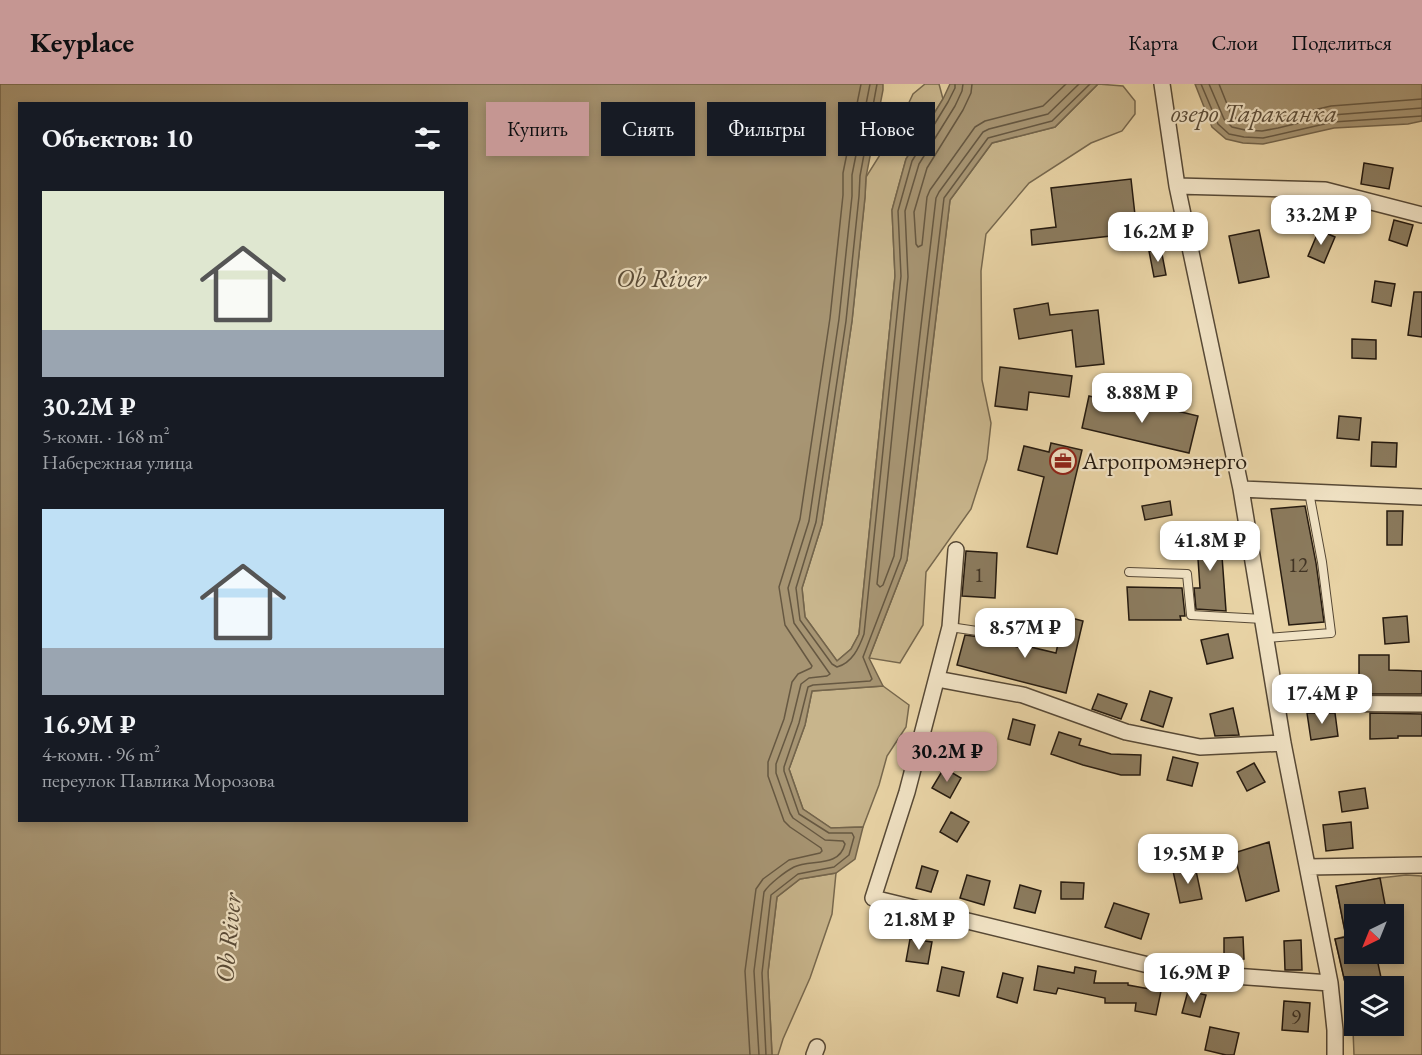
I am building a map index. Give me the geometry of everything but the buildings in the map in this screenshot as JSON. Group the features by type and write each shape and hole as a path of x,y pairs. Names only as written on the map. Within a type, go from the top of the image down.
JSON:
{"street":[{"path":"1162,84 1178,186 1241,489 1283,743 1330,983 1335,1055"},
{"path":"1178,186 1325,190 1422,215"},
{"path":"1241,489 1422,497"},
{"path":"956,550 950,627 907,792 873,898 1177,972 1330,983"},
{"path":"937,680 1023,695 1126,732 1200,747 1283,743"},
{"path":"1276,703 1422,704"},
{"path":"1308,867 1422,865"}],"lane":[{"path":"1266,638 1331,633 1322,562 1309,492"},
{"path":"1129,572 1187,574 1191,615 1263,619"},
{"path":"950,627 1045,641"}],"shaded area":[{"path":"925,84 939,84 943,99 935,112 935,102 909,102 913,94"},
{"path":"1098,84 1123,86 1135,101 1135,114 1122,131 1091,143 1029,183 986,234 981,271 982,380 991,423 987,459 971,509 926,572 923,625 900,663 869,658 907,560 950,200 992,143 1055,127"},
{"path":"879,156 908,156 892,210 895,276 859,634 851,649 837,661 805,617 802,588 822,524 852,321 866,177"},
{"path":"883,686 909,705 906,727 887,756 863,827 831,828 803,809 789,769 805,725 812,691"},
{"path":"836,873 832,914 810,978 778,1055 772,1055 768,972 777,897 800,879"},
{"path":"1422,876 1422,1055 1354,1055 1353,1036 1404,1036 1404,976 1344,976 1344,978 1335,939 1344,937 1344,964 1404,964 1404,904 1344,904 1344,926 1336,886 1380,878"}],"water":[{"name":"Ob River","path":"0,84 883,84 881,102 838,102 838,156 870,156 852,321 822,524 802,588 805,617 837,661 851,649 859,634 895,276 892,210 906,159 908,156 935,156 935,112 950,84 1098,84 1055,127 992,143 950,200 907,560 869,658 883,686 812,691 805,725 789,769 803,809 831,828 863,827 855,859 836,873 800,879 777,897 768,972 772,1055 0,1055"},
{"name":"озеро Тараканка","path":"1195,84 1422,84 1422,121 1408,124 1334,128 1263,144 1243,143 1226,139 1212,127"}],"place":[{"name":"Агропромэнерго","path":"1063,461"}]}
